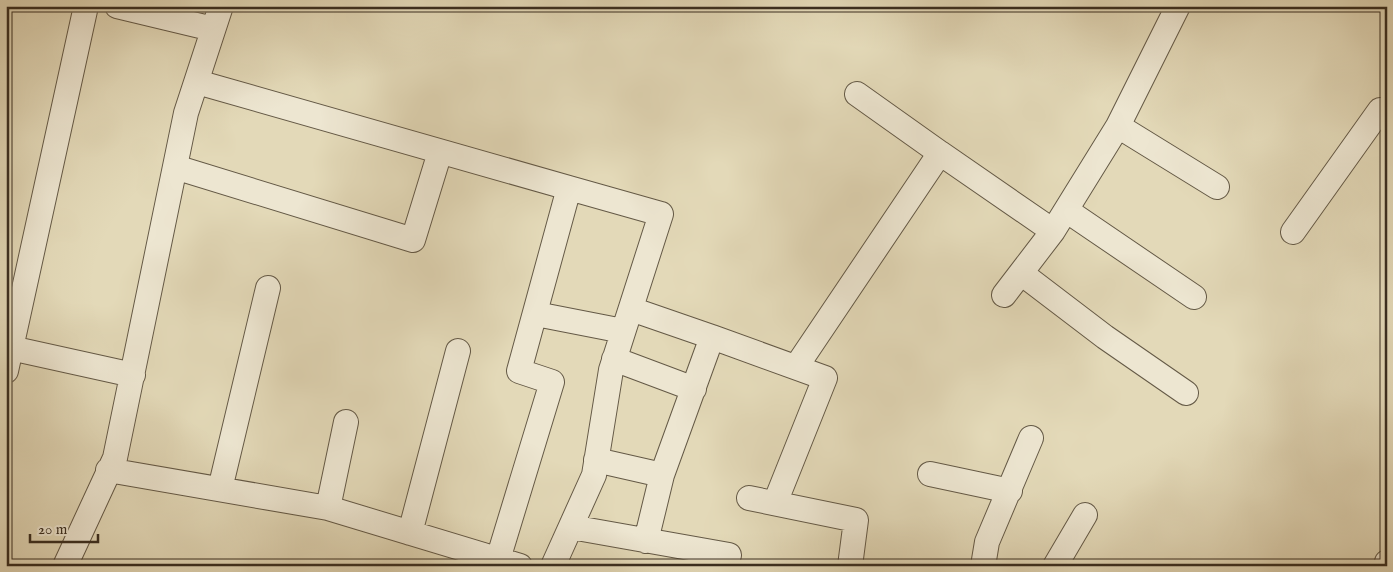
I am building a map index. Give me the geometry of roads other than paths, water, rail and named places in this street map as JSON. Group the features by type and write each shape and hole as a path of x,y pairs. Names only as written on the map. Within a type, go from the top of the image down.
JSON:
{"street":[{"path":"6,372 86,6"},
{"path":"117,6 214,28"},
{"path":"65,566 115,458 186,113 221,6"},
{"path":"1004,295 1053,231 1118,126 1178,6"},
{"path":"197,82 661,214 614,359 594,475 553,566"},
{"path":"857,94 1053,231"},
{"path":"1293,232 1380,110 1387,113"},
{"path":"1118,126 1217,187"},
{"path":"175,167 413,240 440,152"},
{"path":"796,367 940,153"},
{"path":"108,470 328,508 504,564 552,382 519,371 569,188"},
{"path":"1066,210 1194,297"},
{"path":"1021,273 1105,337 1186,393"},
{"path":"220,489 268,288"},
{"path":"536,314 627,320 712,337 825,378 775,503"},
{"path":"646,541 662,475 712,337"},
{"path":"10,348 133,374"},
{"path":"410,533 458,350"},
{"path":"614,359 694,388"},
{"path":"328,508 346,422"},
{"path":"983,566 987,542 1031,438"},
{"path":"596,460 662,475"},
{"path":"930,474 1010,491"},
{"path":"749,498 856,520 850,566"},
{"path":"1055,566 1085,515"},
{"path":"570,527 729,555 726,566"}]}
